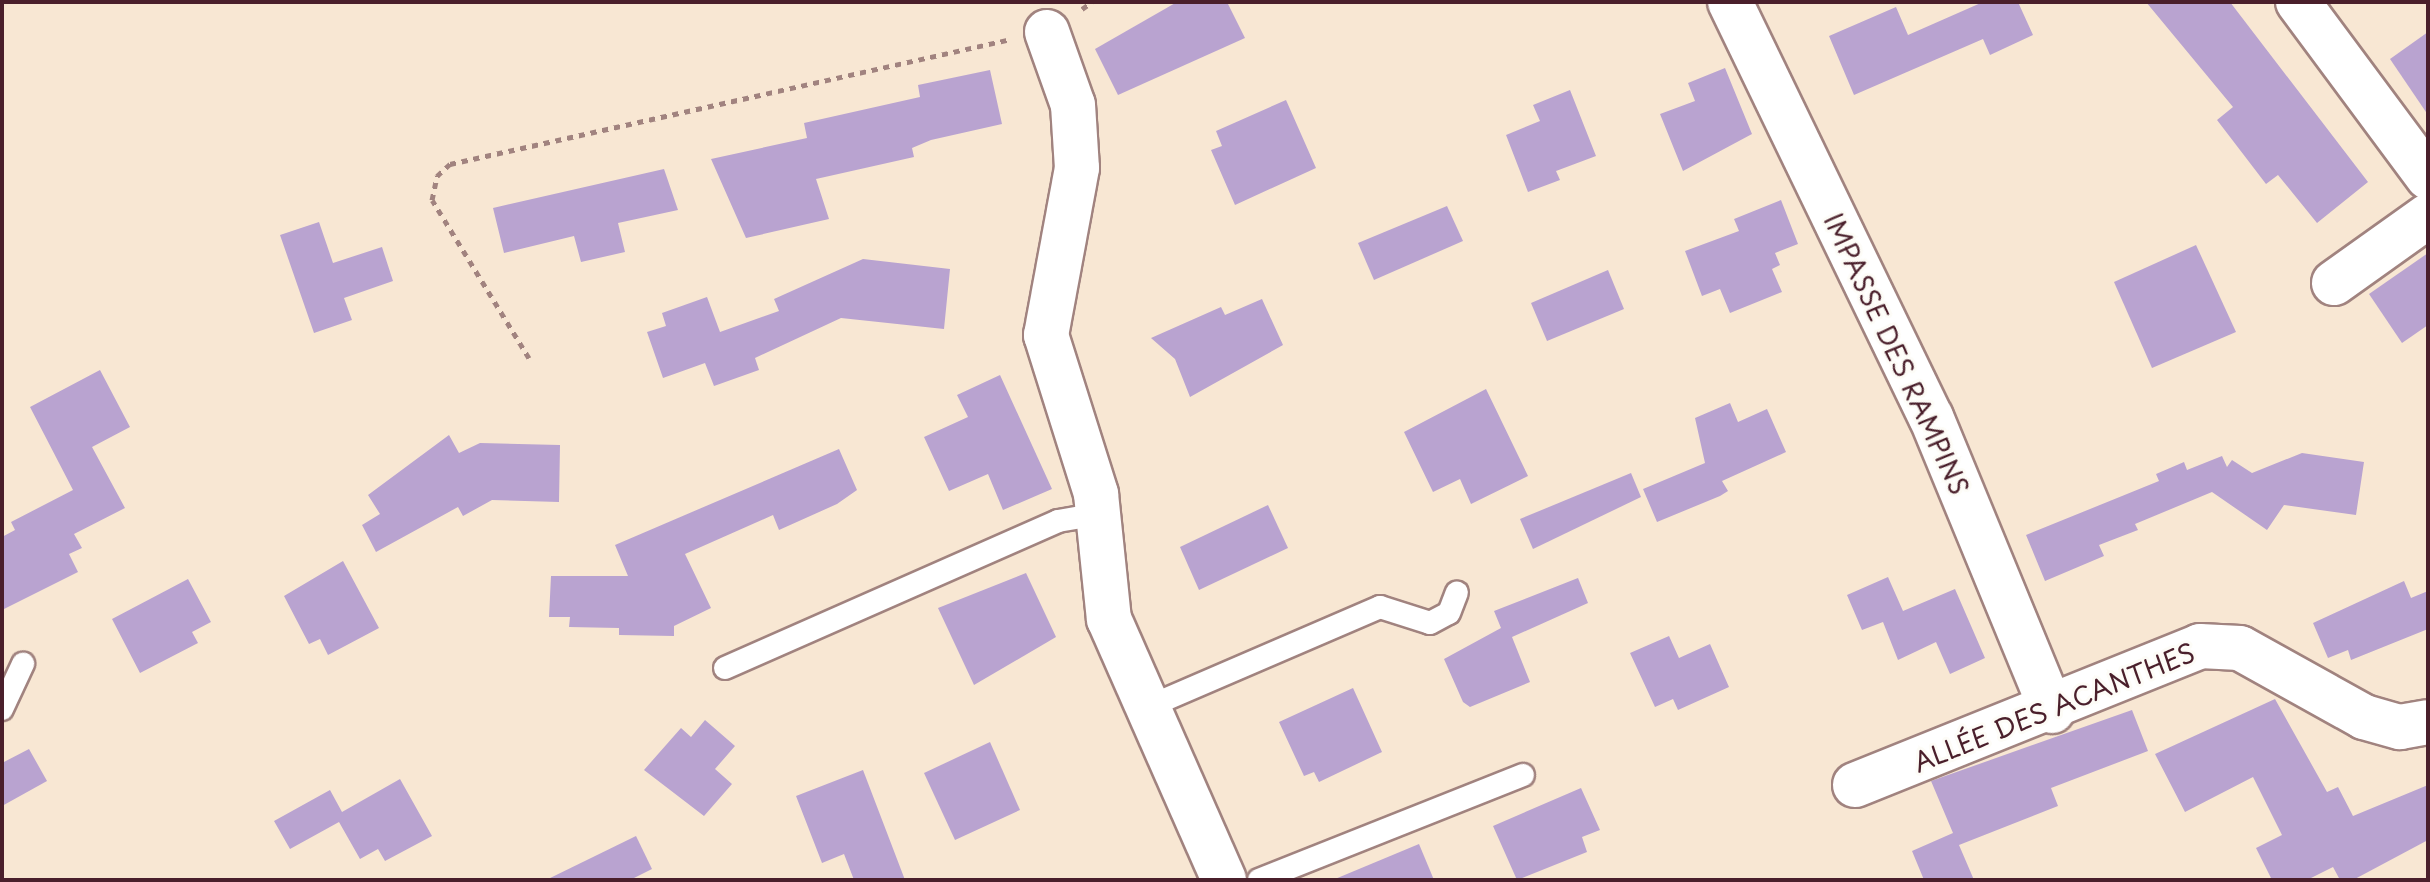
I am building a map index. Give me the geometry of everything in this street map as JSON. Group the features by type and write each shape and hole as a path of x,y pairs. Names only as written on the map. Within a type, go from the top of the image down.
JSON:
{"street":[{"name":"IMPASSE DES RAMPINS","path":"1730,2 1931,417 2052,711"},
{"path":"2298,2 2428,177"},
{"path":"1047,32 1073,105 1077,168 1046,335 1099,514 1109,619 1224,880"},
{"path":"2334,283 2428,216"},
{"name":"ALLÉE DES ACANTHES","path":"1855,785 2052,711 2200,646 2240,648 2364,717 2400,727 2428,722"}],"lane":[{"path":"725,668 1058,521 1099,514"},
{"path":"1148,707 1380,607 1430,623 1449,613 1457,592"},
{"path":"2,709 23,664"},
{"path":"1259,880 1523,775"}],"path":[{"path":"529,358 432,200 437,176 450,164 1047,32 1092,2"}],"building":[{"path":"1177,2 1227,2 1245,38 1118,95 1095,49"},
{"path":"1983,2 2018,2 2033,35 1990,55 1983,39 1854,95 1829,36 1896,7 1908,35"},
{"path":"2146,2 2230,2 2368,182 2317,223 2278,175 2266,184 2217,120 2233,107"},
{"path":"2428,32 2428,115 2390,59"},
{"path":"1725,68 1752,134 1683,171 1660,114 1695,101 1688,83"},
{"path":"990,70 1002,124 931,140 912,148 914,157 816,179 829,219 746,238 711,159 807,138 804,123 920,97 918,85"},
{"path":"1570,90 1596,156 1556,171 1560,180 1528,192 1506,135 1540,121 1533,105"},
{"path":"1286,100 1316,168 1235,205 1211,150 1222,146 1216,131"},
{"path":"664,169 678,210 618,223 625,252 581,262 574,236 504,253 493,208"},
{"path":"1781,200 1798,244 1775,253 1780,265 1772,269 1782,292 1730,313 1720,289 1702,296 1685,251 1739,231 1734,219"},
{"path":"1447,206 1463,241 1374,280 1358,243"},
{"path":"319,222 333,263 382,247 393,281 344,298 352,320 314,333 280,235"},
{"path":"2196,245 2236,332 2152,368 2114,282"},
{"path":"2428,253 2428,325 2402,343 2369,294"},
{"path":"863,259 950,269 944,329 841,318 755,358 759,370 714,386 705,363 663,378 647,332 666,326 662,313 707,297 720,332 779,311 774,299"},
{"path":"1608,270 1624,309 1547,341 1531,303"},
{"path":"1262,299 1283,345 1190,397 1175,359 1151,338 1221,307 1225,315"},
{"path":"100,370 130,427 92,447 125,508 74,534 82,548 69,554 78,572 2,610 2,537 15,530 11,522 73,490 30,407"},
{"path":"1000,375 1052,489 1003,510 988,474 949,491 924,437 968,417 957,395"},
{"path":"1486,389 1528,476 1471,504 1460,479 1433,492 1404,432"},
{"path":"1730,403 1738,422 1767,409 1786,452 1722,481 1728,491 1720,496 1657,522 1643,489 1705,463 1695,418"},
{"path":"449,435 459,453 480,443 560,445 559,502 492,500 463,516 458,507 376,552 362,525 380,514 368,495"},
{"path":"839,449 857,490 837,504 779,530 773,515 685,554 711,608 674,626 674,636 619,635 619,628 569,627 570,617 549,617 551,576 628,576 615,545"},
{"path":"2302,453 2364,462 2356,515 2284,505 2267,530 2212,492 2135,524 2138,530 2099,545 2104,556 2045,581 2026,535 2159,481 2156,474 2184,462 2187,470 2222,456 2227,467 2232,460 2252,473"},
{"path":"1631,473 1641,497 1533,549 1520,519"},
{"path":"1268,505 1288,548 1199,590 1180,547"},
{"path":"343,561 379,628 328,655 320,639 309,644 284,596"},
{"path":"1026,573 1056,637 974,685 938,608"},
{"path":"1888,577 1903,611 1955,589 1985,658 1950,674 1936,642 1898,660 1883,622 1862,630 1847,595"},
{"path":"1578,578 1588,603 1512,637 1530,682 1470,707 1463,702 1444,659 1501,628 1494,611"},
{"path":"188,579 211,622 192,632 198,643 140,673 112,619"},
{"path":"2404,581 2411,598 2428,591 2428,629 2351,660 2348,650 2328,658 2313,623"},
{"path":"1669,636 1679,658 1710,644 1729,687 1678,710 1673,699 1655,707 1630,653"},
{"path":"1353,688 1382,752 1319,782 1314,772 1304,776 1279,722"},
{"path":"2275,699 2327,792 2338,787 2353,816 2428,785 2428,840 2353,880 2340,880 2333,867 2307,880 2272,880 2256,848 2282,835 2253,777 2185,812 2155,754"},
{"path":"2132,710 2148,751 2051,788 2058,806 1959,845 1974,880 1924,880 1912,851 1953,833 1931,781"},
{"path":"705,720 735,746 715,769 732,784 704,816 644,770 681,728 691,737"},
{"path":"990,742 1020,810 955,840 924,773"},
{"path":"29,749 47,781 2,806 2,763"},
{"path":"863,770 905,880 854,880 844,854 822,863 796,796"},
{"path":"400,779 432,836 385,861 378,849 360,859 339,822 290,849 274,821 330,790 342,812"},
{"path":"1581,788 1600,830 1582,837 1587,852 1517,880 1493,826"},
{"path":"636,836 652,869 630,880 546,880"},
{"path":"1419,844 1434,880 1335,880 1335,879"}]}
